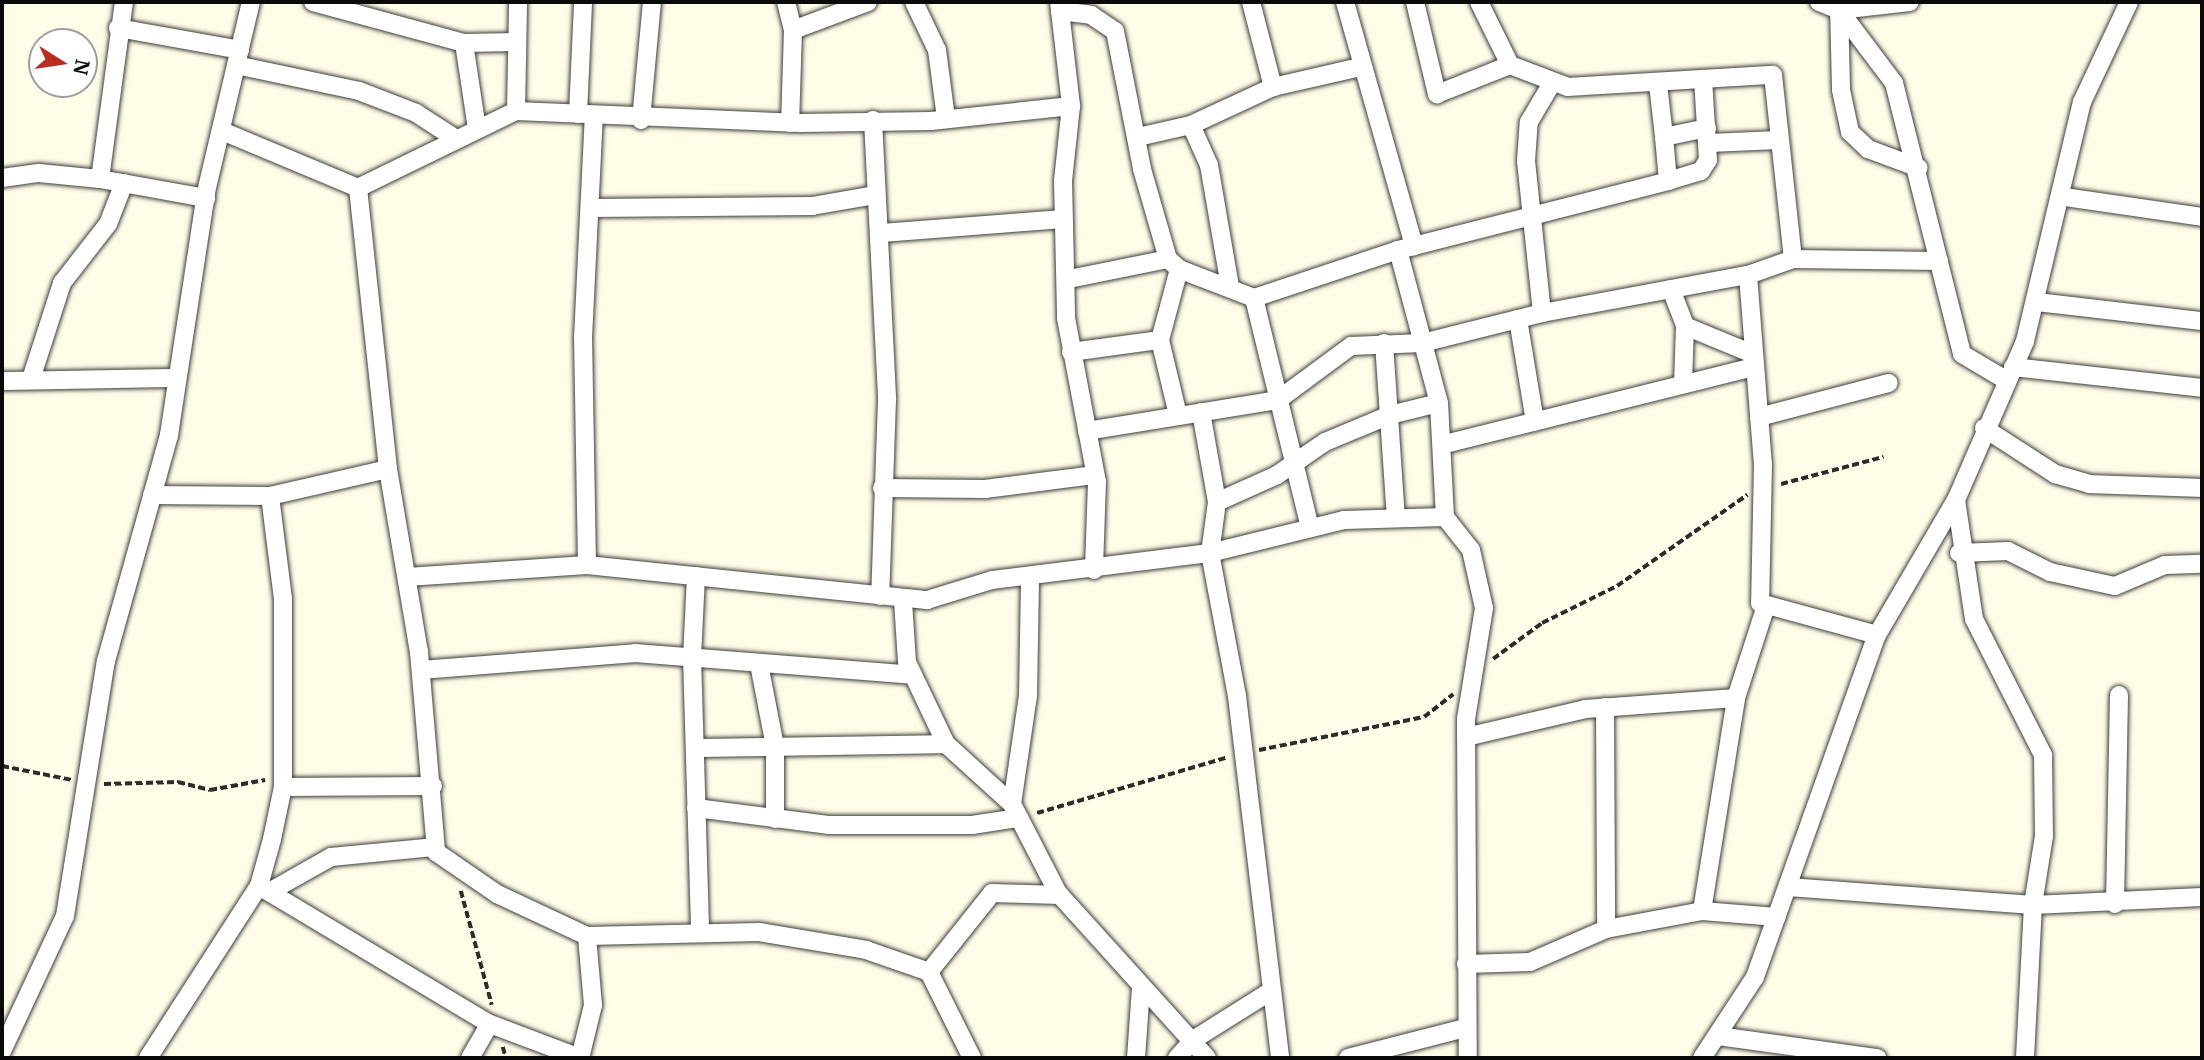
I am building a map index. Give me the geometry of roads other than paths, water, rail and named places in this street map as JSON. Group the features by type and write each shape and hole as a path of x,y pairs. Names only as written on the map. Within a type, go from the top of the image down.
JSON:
{"street":[{"path":"100,179 118,28 124,2"},
{"path":"2,1051 65,916 106,661 169,435 175,378 205,198 251,2"},
{"path":"313,2 464,43 516,42"},
{"path":"516,111 518,2"},
{"path":"583,2 591,208 582,400 587,565"},
{"path":"641,120 652,2"},
{"path":"786,2 793,30 790,123"},
{"path":"793,30 868,2"},
{"path":"914,2 937,50 946,118"},
{"path":"1251,2 1273,87"},
{"path":"1345,2 1360,67 1396,166 1422,343 1439,403 1445,444 1445,517 1471,550 1485,608 1466,737 1465,1028 1468,1058"},
{"path":"1415,2 1437,94 1510,65"},
{"path":"1479,2 1510,65 1552,83 1598,88 1773,75 1793,259"},
{"path":"1819,2 1839,6 1910,2"},
{"path":"1702,1058 1755,976 1877,635 1956,500 2037,302 2064,197 2082,102 2129,2"},
{"path":"1094,570 1100,523 1095,475 1071,352 1069,279 1063,219 1072,106 1059,6 1091,15 1115,32 1138,137 1173,264 1160,340 1178,415"},
{"path":"1839,6 1894,83 1919,168 1962,354 2008,373 2202,388"},
{"path":"1839,6 1841,90 1850,132 1868,149 1919,168"},
{"path":"118,28 359,91 416,113 456,139"},
{"path":"464,43 477,129"},
{"path":"1138,137 1191,125 1273,87 1360,67"},
{"path":"1069,279 1173,264 1254,298 1406,248 1701,171 1708,136 1703,79"},
{"path":"1542,313 1527,216 1529,122 1552,83"},
{"path":"1658,83 1668,181"},
{"path":"222,131 358,188 516,111 641,120 790,123 946,118 1072,106"},
{"path":"873,120 876,195 881,233 880,596"},
{"path":"1191,125 1209,165 1230,286"},
{"path":"1664,137 1708,136 1779,140"},
{"path":"2,178 39,173 100,179 205,198"},
{"path":"32,376 62,283 108,224 124,183"},
{"path":"358,188 388,470 421,670 433,786 434,847"},
{"path":"591,208 812,206 876,195"},
{"path":"2064,197 2202,217"},
{"path":"881,233 1063,219"},
{"path":"1087,431 1279,400 1331,356 1384,344 1422,343 1542,313 1748,275 1793,259 1940,261"},
{"path":"1702,911 1736,698 1765,609 1759,591 1759,417 1748,275"},
{"path":"1671,289 1685,326 1683,382"},
{"path":"1254,298 1297,462 1310,527"},
{"path":"2037,302 2202,321"},
{"path":"1518,319 1535,422"},
{"path":"1685,326 1753,360"},
{"path":"1071,352 1160,340"},
{"path":"1384,344 1396,517"},
{"path":"1445,444 1683,382 1753,360"},
{"path":"2,381 32,376 175,378"},
{"path":"1759,417 1889,383"},
{"path":"1217,502 1390,415 1439,403"},
{"path":"1201,412 1217,502 1210,553 1237,696 1268,993 1280,1058"},
{"path":"1984,428 2055,474 2089,484 2202,488"},
{"path":"152,495 270,496 388,470"},
{"path":"882,488 985,489 1095,475"},
{"path":"148,1058 264,889 283,782 283,599 270,496"},
{"path":"1956,500 1959,554 1973,619 2043,755 2044,836 2033,905 2025,1058"},
{"path":"407,577 587,565 880,596 903,601 1030,577 1210,553 1310,527 1396,517 1445,517"},
{"path":"1959,554 2008,551 2050,572 2115,586 2165,565 2202,564"},
{"path":"696,576 692,657 700,930"},
{"path":"1015,811 1028,696 1030,577"},
{"path":"903,601 912,675 946,744 1015,811 1060,895 1141,989 1194,1040 1208,1058"},
{"path":"1765,609 1877,635"},
{"path":"694,632 715,659"},
{"path":"421,670 635,653 912,675"},
{"path":"759,664 775,746 775,819"},
{"path":"2115,904 2119,695"},
{"path":"1466,737 1605,707 1736,698"},
{"path":"1605,707 1606,929"},
{"path":"695,748 946,744"},
{"path":"283,782 433,786"},
{"path":"696,808 775,819 934,826 1015,811"},
{"path":"264,889 331,857 434,847 496,894 587,936 700,930 759,932 866,950 929,972 972,1058"},
{"path":"1787,887 2033,905 2115,904 2202,897"},
{"path":"264,889 493,1021 580,1058 593,1005 587,936"},
{"path":"929,972 992,893 1060,895"},
{"path":"1466,964 1530,962 1606,929 1702,911 1777,917"},
{"path":"1136,1058 1141,989"},
{"path":"1177,1058 1194,1040 1268,993"},
{"path":"470,1058 493,1021"},
{"path":"1348,1058 1465,1028"},
{"path":"1718,1037 1877,1058"}]}
